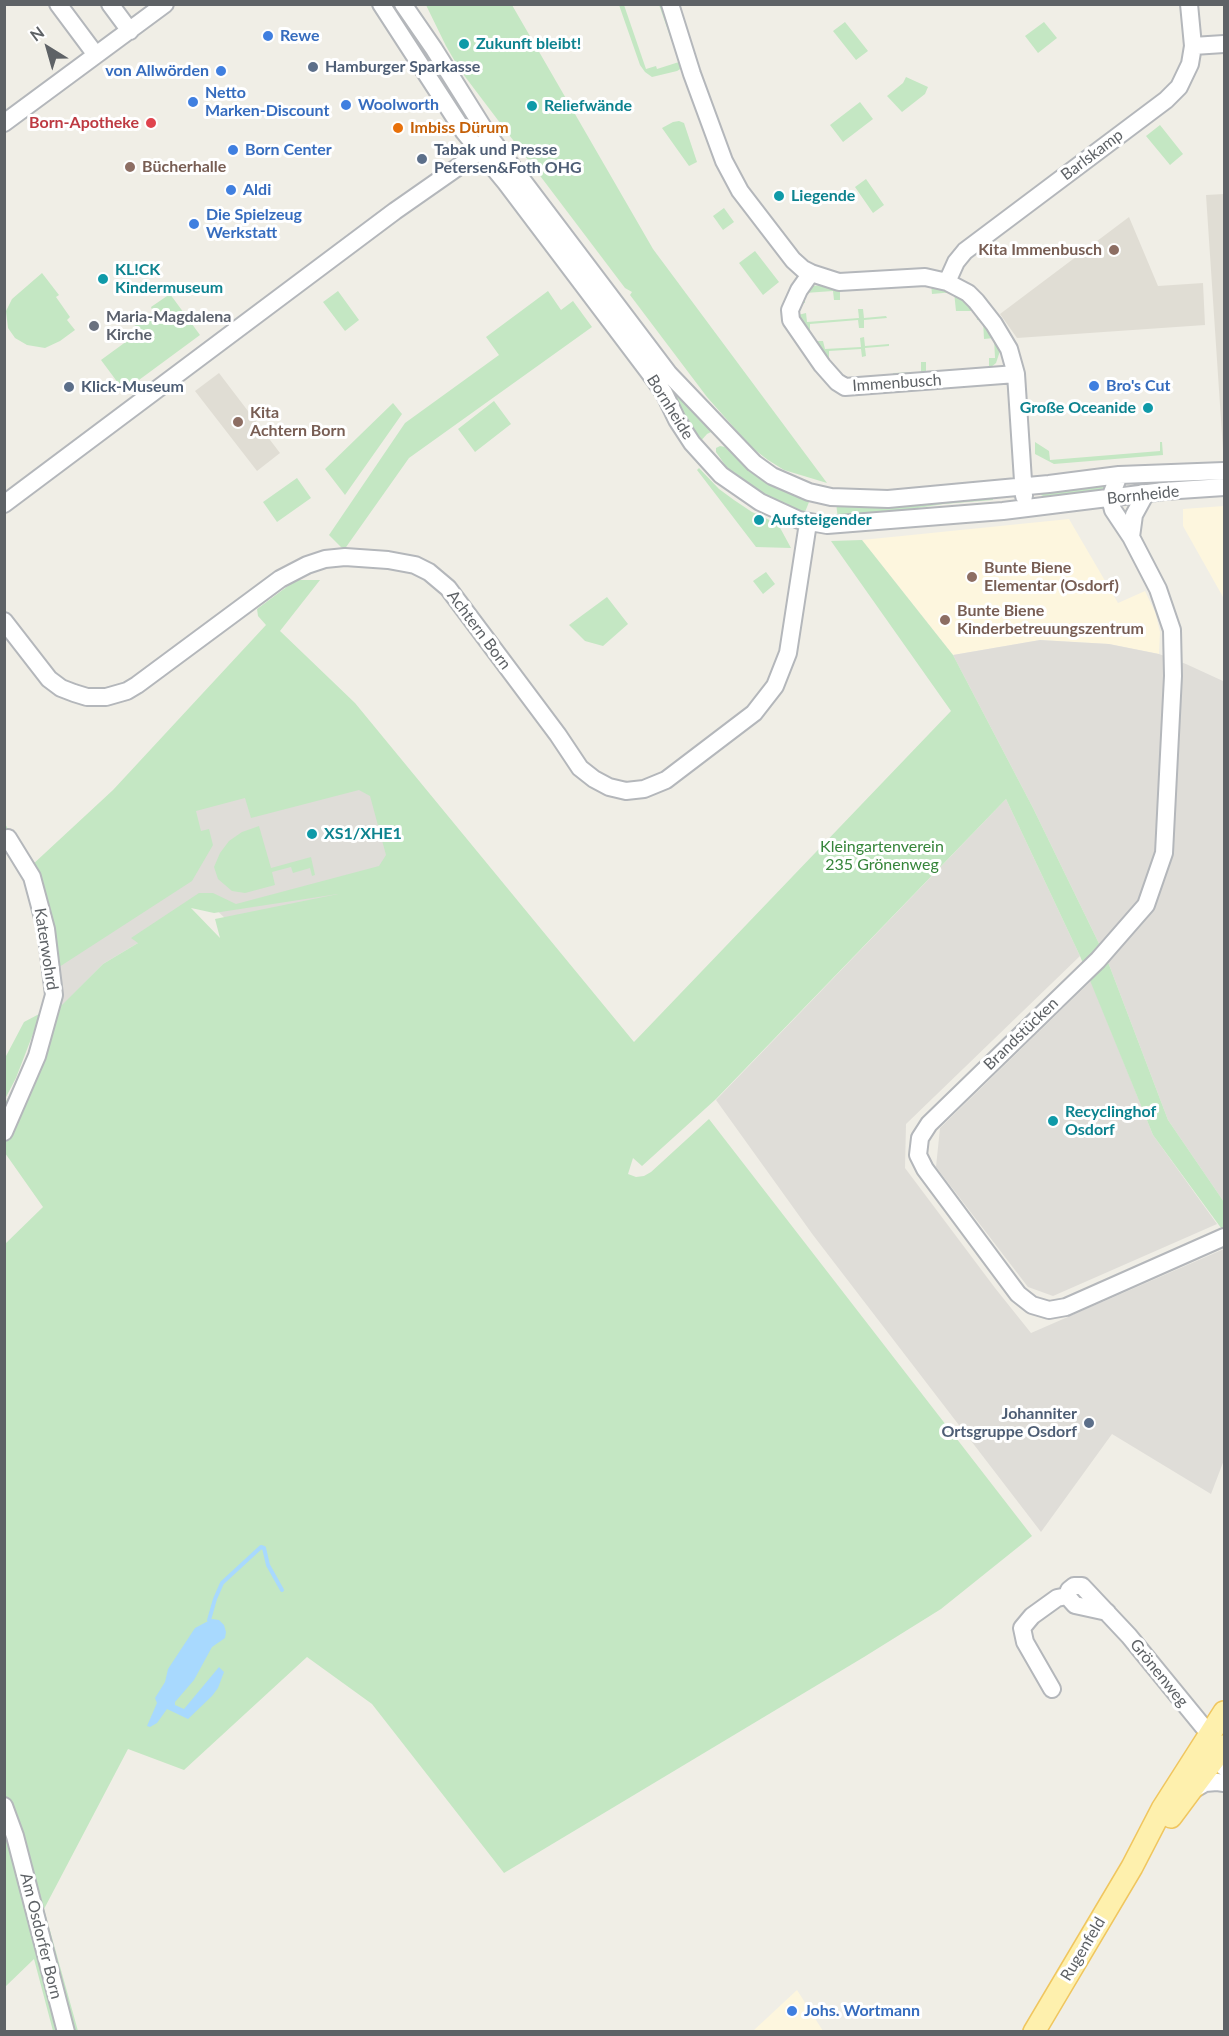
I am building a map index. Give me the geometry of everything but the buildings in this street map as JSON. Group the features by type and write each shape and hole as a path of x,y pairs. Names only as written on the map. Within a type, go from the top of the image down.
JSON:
{"main road":[{"path":"1220,1749 1224,1712"},
{"name":"Rugenfeld","path":"1132,1867 1220,1749"},
{"name":"Rugenfeld","path":"1034,2031 1132,1867 1162,1809 1220,1749"}],"street":[{"path":"58,4 96,55"},
{"path":"110,4 130,31"},
{"path":"4,123 165,4"},
{"name":"Bornheide","path":"381,4 464,132 654,379 664,393 677,420 702,455 721,475 760,502 808,523 834,525 1224,487"},
{"name":"Bornheide","path":"403,4 488,135 669,374 754,463 772,476 809,492 831,497 888,499 1119,476 1224,471"},
{"path":"670,4 695,83 724,161 740,191 798,265 811,273 839,282 925,277 947,282 968,293 984,309 1009,349 1016,374 1024,508"},
{"name":"Barlskamp","path":"947,282 956,262 965,251 1173,93 1186,76 1193,46 1189,4"},
{"path":"1193,46 1224,44"},
{"path":"4,504 479,150 488,135"},
{"path":"479,150 536,196"},
{"name":"Immenbusch","path":"811,273 799,290 790,310 791,320 822,365 837,382 845,387 1016,374"},
{"path":"702,455 704,444 708,440 718,435 728,436"},
{"path":"1110,498 1119,476"},
{"path":"1131,537 1134,515 1146,494"},
{"name":"Brandstücken","path":"1110,498 1117,518 1131,537 1158,589 1172,630 1173,676 1164,853 1146,905 1098,960 929,1124 920,1138 918,1155 925,1169 1018,1294 1032,1305 1049,1310 1066,1307 1224,1238"},
{"name":"Achtern Born","path":"4,621 49,679 61,688 87,697 106,697 127,691 137,685 279,579 307,565 326,559 345,557 388,560 415,565 429,572 448,588 580,768 609,787 626,791 635,790 656,786 666,780 754,713 776,686 788,653 808,523"},
{"name":"Katerwohrd","path":"4,1132 37,1056 54,995 46,929 32,877 8,838"},
{"name":"Grönenweg","path":"1052,1689 1025,1642 1022,1628 1032,1616 1057,1598 1067,1596 1075,1605 1107,1612 1135,1643 1220,1749"},
{"path":"1190,1792 1206,1783 1224,1783"},
{"name":"Am Osdorfer Born","path":"4,1806 15,1836 66,2031"}],"shaded area":[{"path":"1224,194 1224,450 1223,450 1206,195"},
{"name":"Kita Immenbusch","path":"1129,217 1158,286 1203,283 1205,325 1017,338 1000,314"},
{"name":"Kita Achtern Born","path":"219,373 280,453 257,471 195,391"},
{"path":"1224,506 1223,597 1183,526 1183,509"},
{"path":"1069,519 1118,603 1145,591 1155,612 1160,632 1159,654 1109,644 1040,640 953,655 862,540"},
{"path":"1040,640 1109,644 1159,654 1223,681 1224,684 1224,1202 1168,1120 1108,962 1033,808 953,655"},
{"path":"375,750 409,876 230,923 204,898 103,964 62,1006 43,883 103,824"},
{"path":"1006,799 1080,956 906,1124 905,1168 1031,1333 1224,1249 1224,1460 1211,1494 1112,1434 1041,1532 813,1235 716,1100"},
{"path":"1091,981 1153,1135 1217,1224 1053,1296 1028,1287 936,1167 940,1128"},
{"name":"Johs. Wortmann","path":"797,1990 823,2031 753,2031"}],"green space":[{"path":"426,5 512,5 653,249 827,483 784,470 768,460 751,447 707,397 630,295 632,292 625,288 460,70"},
{"path":"619,5 624,5 646,69 656,66 657,69 679,62 659,5 662,5 682,68 652,77 645,72 640,65"},
{"path":"403,14 478,130 476,133 473,133 398,17"},
{"path":"845,22 868,51 856,60 833,31"},
{"path":"1044,22 1057,38 1038,53 1025,36"},
{"path":"906,77 928,87 925,94 902,112 887,96 903,83"},
{"path":"860,102 873,119 843,142 830,125"},
{"path":"679,121 684,123 697,162 689,166 662,128"},
{"path":"1160,125 1183,154 1170,165 1146,136"},
{"path":"866,179 884,205 873,213 855,187"},
{"path":"724,208 734,222 723,230 713,216"},
{"path":"755,251 779,282 763,295 739,263"},
{"path":"42,273 59,295 56,297 70,317 67,320 75,330 45,348 27,345 15,338 8,328 6,311 12,299"},
{"path":"931,284 840,291 840,300 834,300 833,291 805,293 805,303 799,303 804,292 811,286 823,285 842,289"},
{"path":"931,284 943,287 961,295 977,309 999,343 1000,351 996,363 990,368 978,371 893,376 893,373 921,372 921,362 926,362 926,371 989,368 989,358 995,358 994,338 984,339 983,320 977,320 976,311 956,311 954,292 932,294"},
{"path":"338,291 359,320 345,331 323,302"},
{"path":"548,291 561,310 573,301 592,327 409,458 344,550 329,535 405,423 499,355 486,337"},
{"path":"170,294 200,335 124,391 101,360 127,341 125,337 135,330 133,327 153,312 151,307"},
{"path":"615,307 717,429 707,434 699,443"},
{"path":"858,309 863,309 864,318 886,316 887,318 864,320 864,328 859,328 858,320 810,324 810,332 804,332 798,315 806,313 807,322 859,318"},
{"path":"864,337 865,346 889,344 889,346 865,348 866,356 862,357 861,349 829,351 829,359 826,359 812,341 823,341 825,349 861,347 860,338"},
{"path":"494,401 511,424 475,452 458,429"},
{"path":"393,403 402,414 345,495 325,469"},
{"path":"1035,442 1049,451 1050,460 1160,451 1160,442 1162,442 1163,455 1054,464 1035,454"},
{"path":"725,447 751,472 763,480 776,481 811,497 803,517 758,495 732,475 716,452 716,448"},
{"path":"699,468 719,489 734,500 752,512 778,524 791,548 756,547 697,470"},
{"path":"297,478 311,498 277,522 263,502"},
{"path":"1108,482 1105,491 1050,499 1041,495 1042,492"},
{"path":"992,495 993,500 944,504 838,520 836,502"},
{"name":"Kleingartenverein 235 Grönenweg","path":"862,540 953,655 1033,808 1108,962 1168,1120 1224,1202 1224,1232 1153,1135 1080,956 1006,799 716,1099 642,1166 633,1158 628,1174 636,1177 651,1172 709,1119 1032,1536 941,1609 504,1873 372,1704 307,1657 184,1770 128,1749 44,1909 78,2031 53,2031 34,1959 5,1987 4,1245 43,1207 5,1153 5,1103 19,1078 49,992 30,891 5,845 5,824 31,866 113,790 266,625 258,616 257,609 296,580 320,580 280,631 355,703 634,1042 951,711 831,541","holes":["359,790 370,796 386,855 379,866 236,904 213,893 199,893 131,938 138,943 103,964 62,1005 56,969 192,881 213,845 209,829 201,831 196,811 245,798 251,818","338,894 215,919 220,938 191,908 214,913"]},
{"path":"766,572 775,584 763,594 753,581"},
{"path":"607,597 628,624 603,646 585,641 569,625"},
{"path":"259,826 271,868 311,857 315,875 312,876 310,868 293,873 291,867 272,872 275,885 245,893 232,891 218,879 214,867 229,841 242,832"},
{"path":"41,1013 16,1078 5,1099 5,1058 24,1022"}],"water":[{"path":"212,1619 219,1620 224,1625 225,1638 212,1647 194,1680 175,1702 175,1705 184,1709 219,1667 224,1672 218,1688 188,1719 167,1709 157,1723 150,1727 147,1726 157,1703 155,1698 165,1682 168,1669 195,1628"}],"waterway":[{"path":"209,1620 222,1583 261,1547 264,1548 268,1565 282,1590"}],"place":[{"name":"Rewe","path":"268,36"},
{"name":"Zukunft bleibt!","path":"464,44"},
{"name":"Hamburger Sparkasse","path":"313,67"},
{"name":"von Allwörden","path":"221,71"},
{"name":"Netto Marken-Discount","path":"193,102"},
{"name":"Woolworth","path":"346,105"},
{"name":"Reliefwände","path":"532,106"},
{"name":"Born-Apotheke","path":"151,123"},
{"name":"Imbiss Dürum","path":"398,128"},
{"name":"Born Center","path":"233,150"},
{"name":"Tabak und Presse Petersen&Foth OHG","path":"422,159"},
{"name":"Bücherhalle","path":"130,167"},
{"name":"Aldi","path":"231,190"},
{"name":"Liegende","path":"779,196"},
{"name":"Die Spielzeug Werkstatt","path":"194,224"},
{"name":"Kita Immenbusch","path":"1114,250"},
{"name":"KL!CK Kindermuseum","path":"103,279"},
{"name":"Maria-Magdalena Kirche","path":"94,326"},
{"name":"Bro's Cut","path":"1094,386"},
{"name":"Klick-Museum","path":"69,387"},
{"name":"Große Oceanide","path":"1148,408"},
{"name":"Kita Achtern Born","path":"238,422"},
{"name":"Aufsteigender","path":"759,520"},
{"name":"Bunte Biene Elementar (Osdorf)","path":"972,577"},
{"name":"Bunte Biene Kinderbetreuungszentrum","path":"945,620"},
{"name":"XS1/XHE1","path":"312,834"},
{"name":"Recyclinghof Osdorf","path":"1053,1121"},
{"name":"Johanniter Ortsgruppe Osdorf","path":"1089,1423"},
{"name":"Johs. Wortmann","path":"792,2011"}]}
